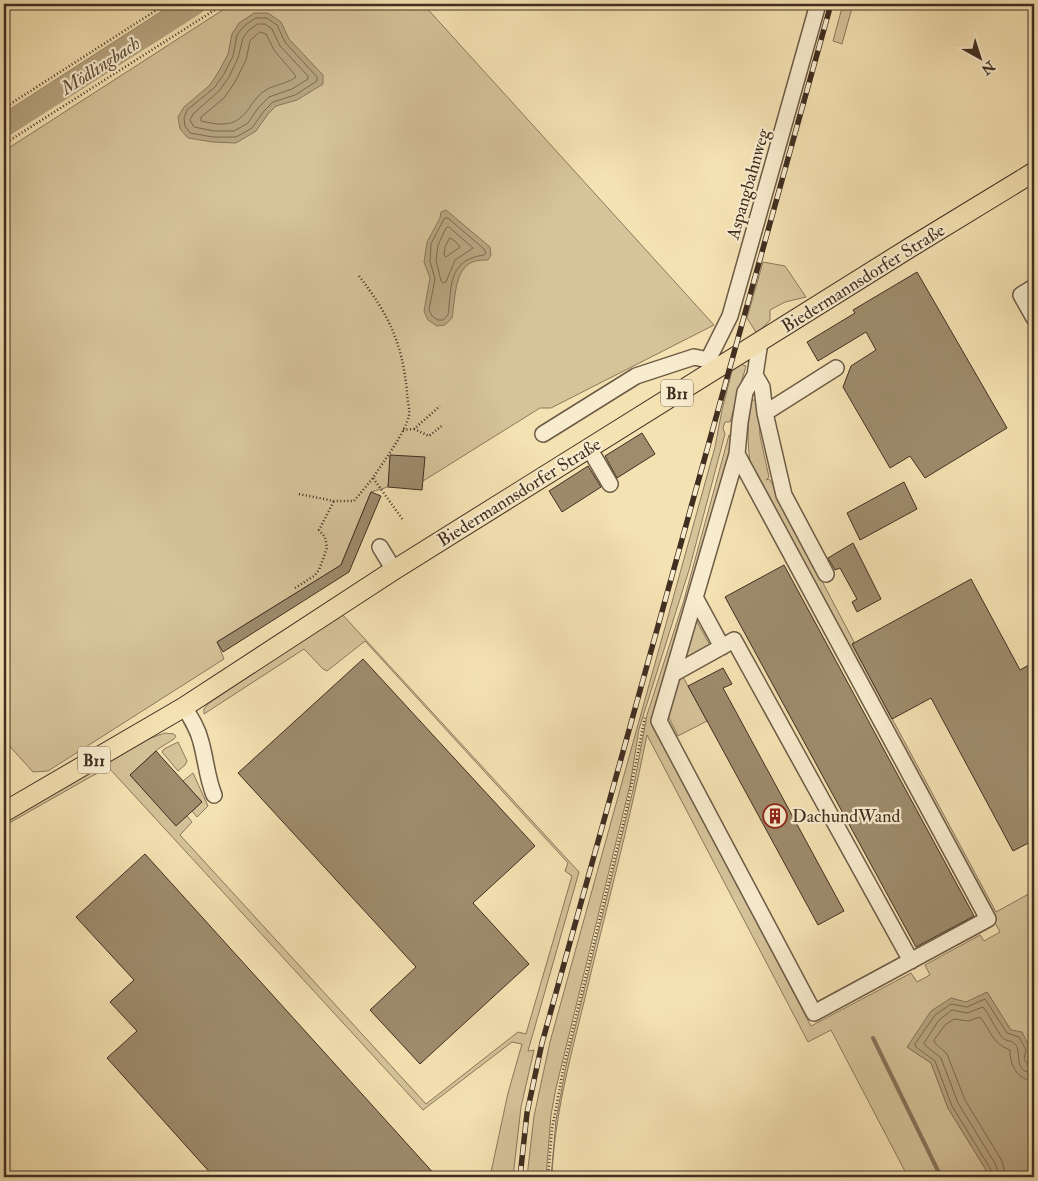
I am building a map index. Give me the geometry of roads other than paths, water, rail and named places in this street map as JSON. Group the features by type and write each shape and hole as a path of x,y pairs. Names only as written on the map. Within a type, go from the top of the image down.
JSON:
{"main road":[{"name":"Biedermannsdorfer Straße","path":"4,812 184,707 394,570 589,448 711,365 760,342 1034,172"}],"street":[{"name":"Aspangbahnweg","path":"711,365 730,316 818,4"},
{"path":"1034,288 1021,295 1034,318"},
{"path":"737,454 988,919 814,1013 659,720 737,454 745,392 755,375 760,342"},
{"path":"543,434 636,376 694,357 711,365"},
{"path":"765,413 836,368"},
{"path":"755,375 762,387 765,413 784,495 826,574"},
{"path":"589,448 610,484"},
{"path":"380,547 394,570"},
{"path":"696,599 722,646"},
{"path":"673,674 734,640 911,961"},
{"path":"184,707 201,741 208,777 214,795"}],"water":[{"path":"254,13 268,13 281,22 289,39 323,75 323,84 297,100 276,106 256,131 236,143 188,138 180,129 178,117 184,107 210,85 228,54 232,34 239,23"},
{"path":"446,210 490,247 491,255 488,260 473,262 462,271 456,286 452,318 445,325 437,326 428,320 424,311 430,278 424,262 427,242 440,218 441,212"},
{"path":"987,992 1011,1030 1022,1032 1032,1052 1028,1056 1034,1064 1034,1177 988,1177 986,1170 948,1108 931,1063 907,1047 931,1011 951,998 966,1002"}],"waterway":[{"name":"Mödlingbach","path":"4,126 195,4"},
{"path":"873,1038 941,1177"}],"railway":[{"path":"520,1177 527,1113 542,1043 831,4"}],"place":[{"name":"DachundWand","path":"775,816"}]}
